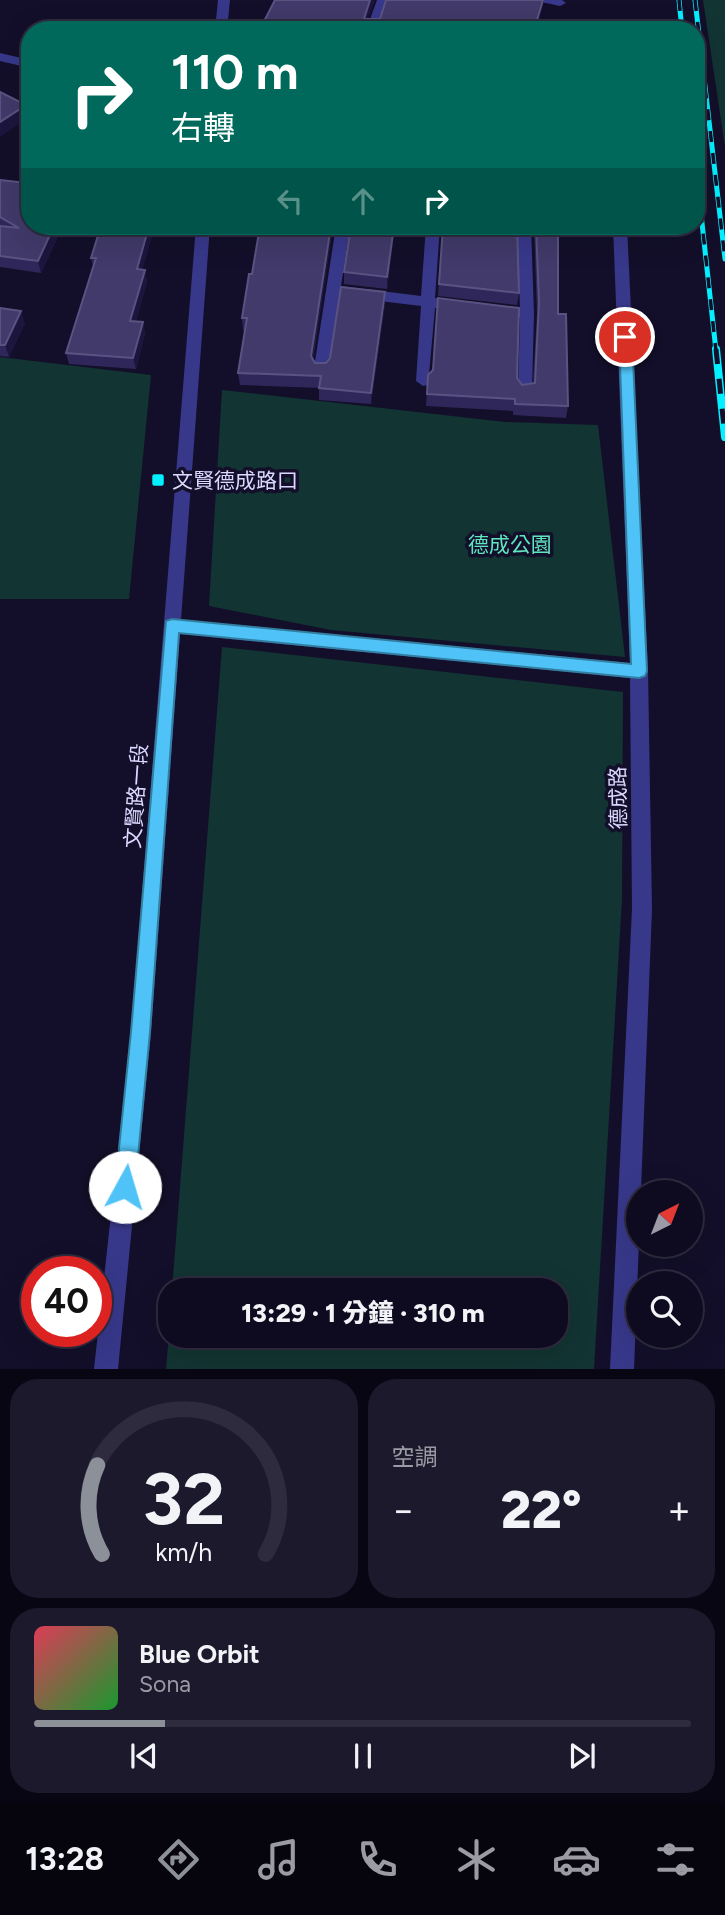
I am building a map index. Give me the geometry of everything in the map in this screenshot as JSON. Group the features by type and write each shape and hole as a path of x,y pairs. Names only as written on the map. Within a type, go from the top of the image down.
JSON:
{"street":[{"path":"222,21 224,0"},
{"path":"375,21 383,0"},
{"path":"538,0 560,3"},
{"path":"0,57 21,62"},
{"name":"文賢路一段","path":"106,1369 141,1032 202,235"},
{"path":"321,369 342,235"},
{"path":"423,381 433,235"},
{"path":"524,235 527,314 525,390"},
{"name":"德成路","path":"620,235 639,671 642,909 622,1369"},
{"path":"333,290 527,314"},
{"path":"172,626 639,671"}],"green space":[{"path":"703,0 725,0 725,147"},
{"path":"0,357 151,375 129,599 0,599"},
{"name":"德成公園","path":"222,390 505,422 598,425 625,657 331,630 209,606"},
{"path":"222,647 623,692 622,899 594,1369 166,1369 168,1348 568,1348 568,1278 173,1278"}],"building":[{"path":"275,0 370,0 364,19 380,19 386,0 543,0 537,21 264,21"},
{"path":"0,92 21,102 21,108 0,122"},
{"path":"0,180 21,182 21,235 50,235 38,261 0,256 0,226 19,228 0,217"},
{"path":"98,235 146,235 137,269 145,270 130,321 143,322 133,358 66,353 96,258 91,258"},
{"path":"258,235 330,235 311,356 315,363 326,363 330,358 341,287 385,292 371,393 319,388 321,376 238,373 247,318 242,318 249,274 252,274"},
{"path":"350,235 393,235 387,277 344,272"},
{"path":"442,235 517,235 519,293 439,284"},
{"path":"536,235 558,235 558,314 566,314 568,406 515,404 515,399 427,394 428,375 433,370 438,298 519,308 517,378 522,385 535,383 539,302"},
{"path":"0,308 21,311 5,345 0,345"}],"railway":[{"path":"679,0 681,21"},
{"path":"695,0 697,21"},
{"path":"705,86 725,259"},
{"path":"703,235 716,351"},
{"path":"716,349 725,437"}],"place":[{"name":"文賢德成路口","path":"158,480"}],"route":[{"path":"125,1187 141,1032 172,626 639,671 625,337"}]}
